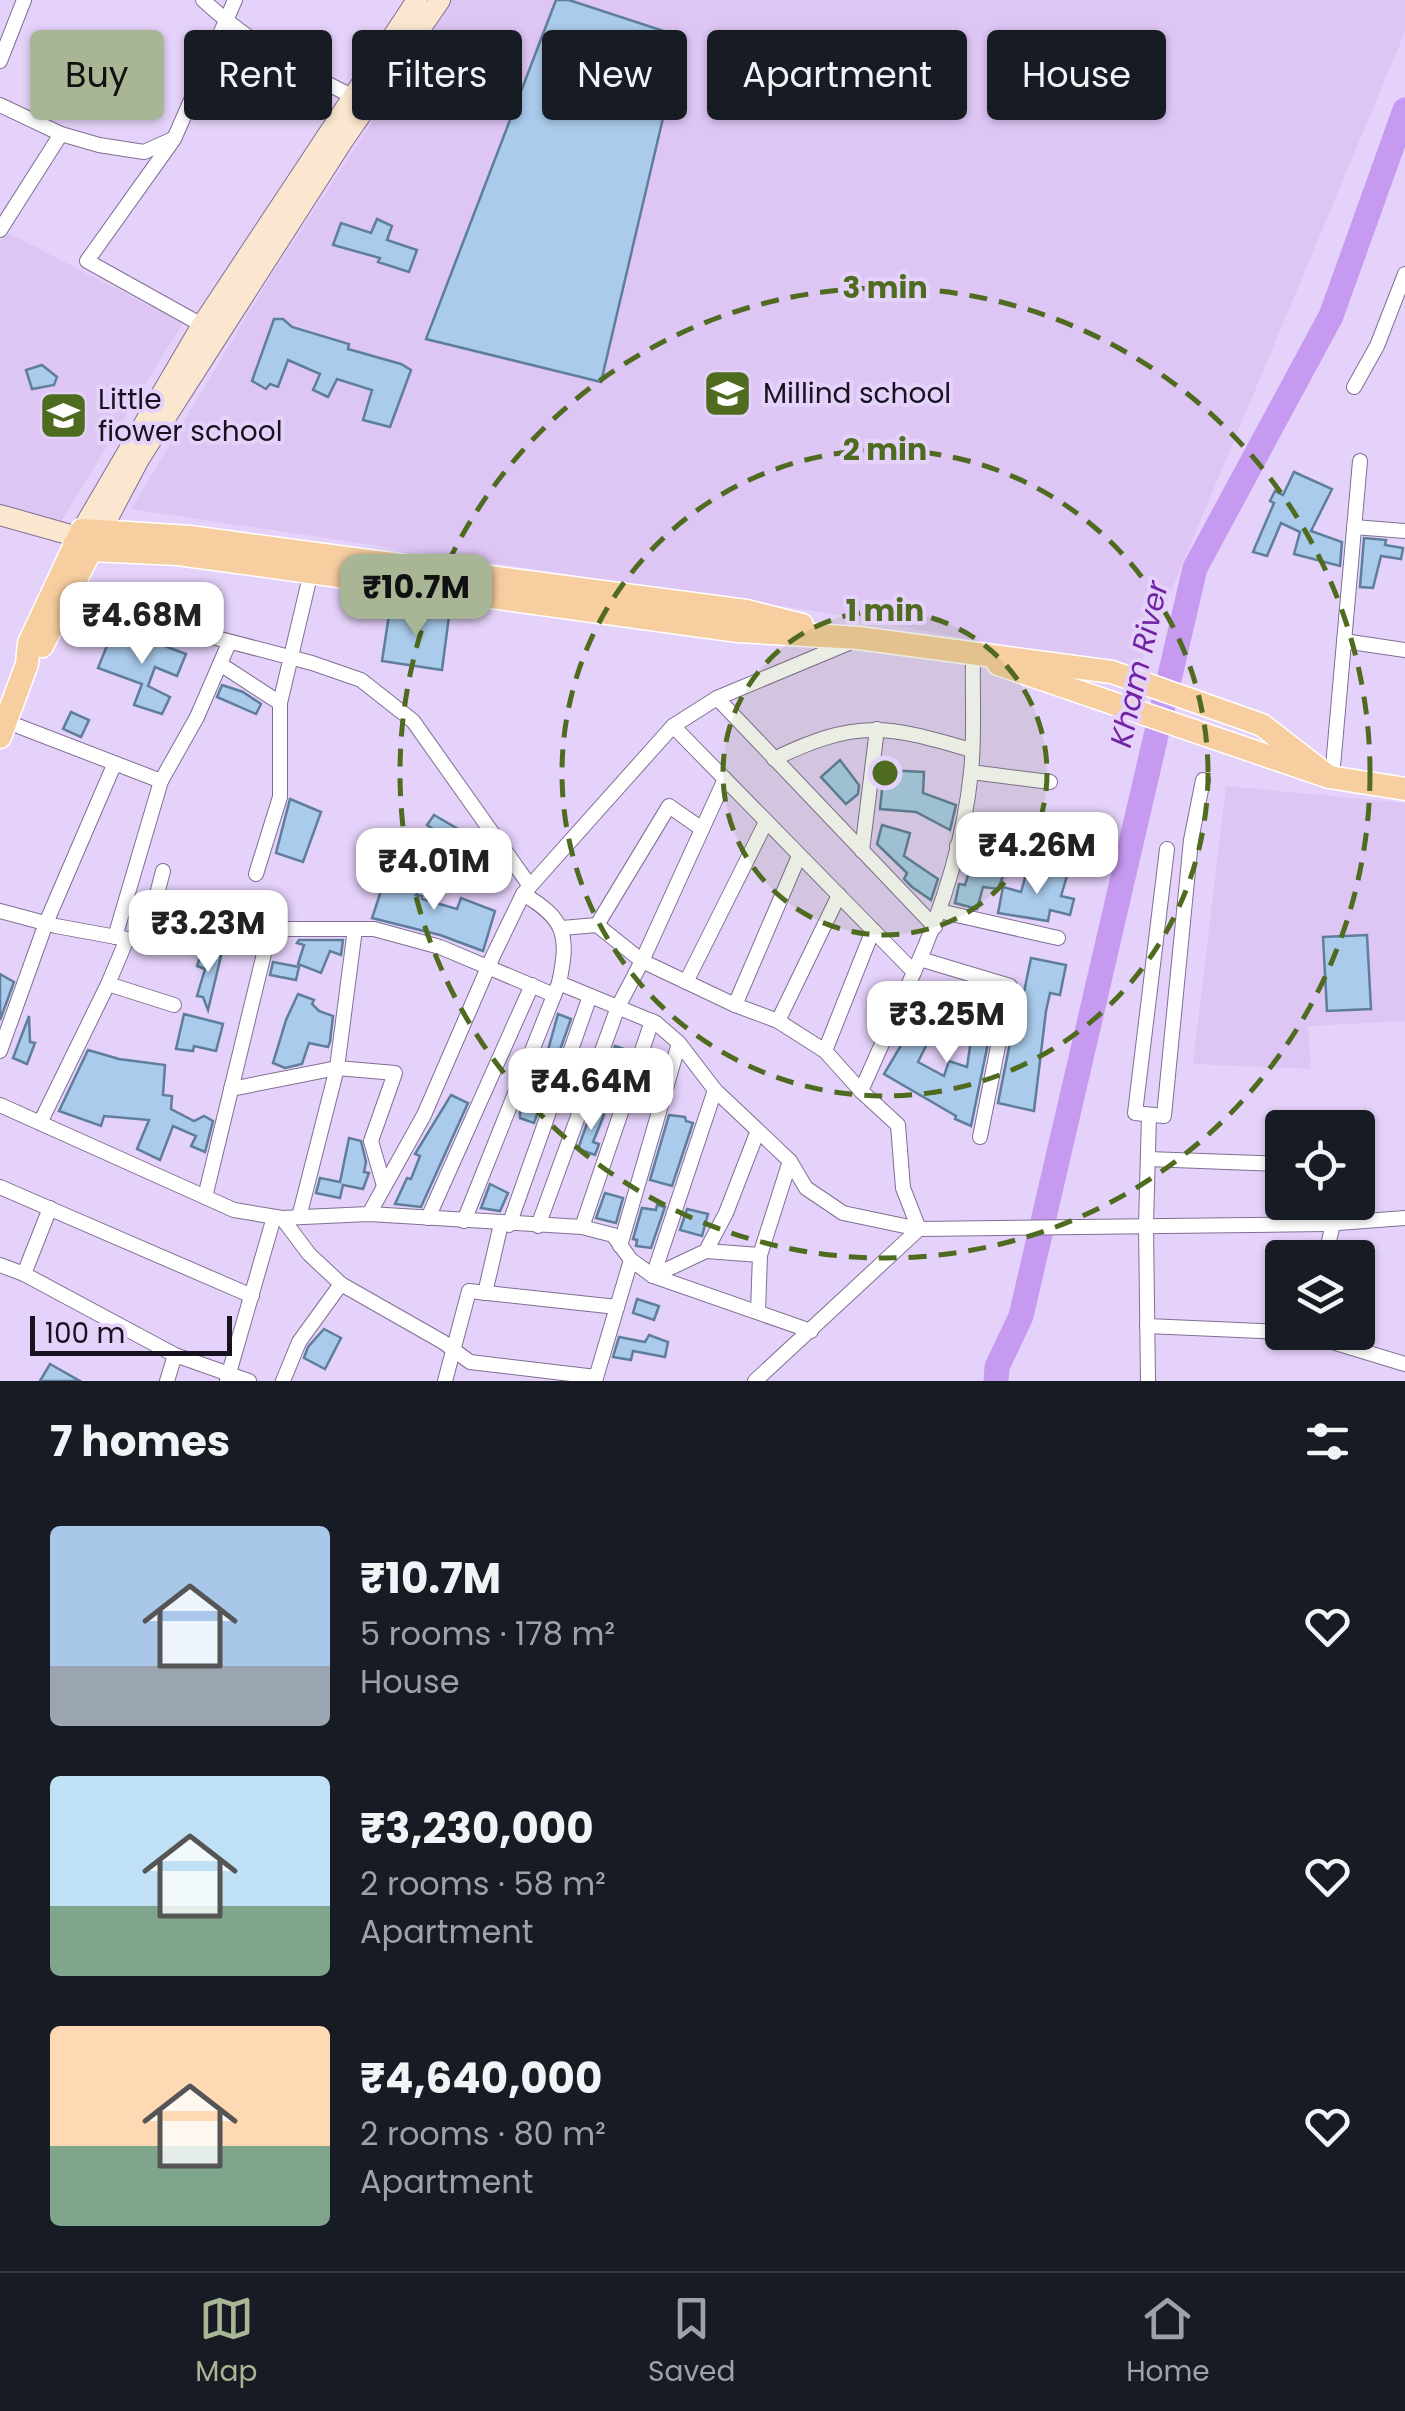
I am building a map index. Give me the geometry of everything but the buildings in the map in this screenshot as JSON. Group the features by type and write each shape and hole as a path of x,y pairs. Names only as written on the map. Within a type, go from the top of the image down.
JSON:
{"main road":[{"path":"85,539 190,538 728,608 859,638 1118,674 1262,725 1330,777"},
{"path":"85,539 738,631 859,638"},
{"path":"27,664 41,648 67,599 85,539"},
{"path":"3,729 27,664 29,642 85,539"},
{"path":"962,653 1330,777 1405,790"}],"street":[{"path":"0,61 6,30 24,0"},
{"path":"85,539 202,324 352,96 282,62 226,22 203,0"},
{"path":"202,324 88,260 174,139 235,0"},
{"path":"85,539 342,142 409,12 440,0"},
{"path":"0,105 61,134 144,152 174,139"},
{"path":"0,230 61,134"},
{"path":"1354,387 1377,346 1405,274"},
{"path":"1330,777 1360,461"},
{"path":"0,514 85,539"},
{"path":"1354,527 1405,530"},
{"path":"256,874 280,797 280,703 312,572"},
{"path":"67,599 361,680 414,720 527,890 549,909 562,928 566,951 557,989 464,1221"},
{"path":"368,1214 424,1115 488,967 527,890 672,726 716,698 859,638"},
{"path":"1344,641 1405,650"},
{"path":"40,1123 108,984 161,781 197,717 228,644"},
{"path":"862,1091 935,927 956,846 972,750 962,653"},
{"path":"220,664 280,703"},
{"path":"716,698 935,927"},
{"path":"672,726 873,930 917,966 1010,986 980,1137"},
{"path":"774,758 813,740 877,728 972,750"},
{"path":"862,851 877,728"},
{"path":"3,729 161,781"},
{"path":"0,1051 46,923 114,764"},
{"path":"971,772 1050,782"},
{"path":"538,1226 618,1008 724,779"},
{"path":"1168,849 1135,1114 1164,1116 1191,840 1203,780"},
{"path":"598,925 669,806 702,828"},
{"path":"686,982 766,822"},
{"path":"956,846 1072,863"},
{"path":"735,1005 800,856"},
{"path":"145,940 163,871"},
{"path":"778,1021 839,896"},
{"path":"0,911 121,938 204,944 270,929 374,929 440,947 532,986 590,996 652,1021 679,1043 714,1090 790,1161 806,1188 843,1213 919,1228 1333,1224 1405,1218"},
{"path":"939,911 1058,938"},
{"path":"562,928 598,925 642,961 778,1021 826,1051 898,1126 903,1188 919,1228"},
{"path":"206,1197 270,929"},
{"path":"299,1217 337,1068 355,929"},
{"path":"826,1051 873,930"},
{"path":"108,984 174,1005"},
{"path":"428,1218 532,986"},
{"path":"485,1293 505,1224 590,996"},
{"path":"582,1227 652,1021"},
{"path":"620,1246 679,1043"},
{"path":"231,1090 337,1068 396,1073 371,1141 384,1186"},
{"path":"653,1276 714,1090"},
{"path":"0,1105 234,1210 278,1217 368,1214 582,1227 613,1235 631,1260 653,1276 811,1330"},
{"path":"1148,1381 1149,1114"},
{"path":"706,1251 726,1213 757,1133"},
{"path":"1148,1159 1265,1163"},
{"path":"758,1312 760,1255 790,1161"},
{"path":"0,1186 252,1296"},
{"path":"24,1274 50,1208"},
{"path":"278,1217 341,1284 470,1362 596,1379 631,1260"},
{"path":"228,1377 278,1217"},
{"path":"1329,1240 1333,1224"},
{"path":"755,1381 919,1228"},
{"path":"653,1276 706,1251 760,1255"},
{"path":"0,1264 175,1355 228,1377 249,1381"},
{"path":"283,1381 299,1342 341,1284"},
{"path":"445,1381 468,1292 617,1306"},
{"path":"1147,1326 1265,1331"},
{"path":"1360,1350 1405,1364"},
{"path":"167,1381 175,1355"}],"shaded area":[{"name":"Millind school","path":"452,0 1405,0 1405,32 1138,670 834,614 131,509 271,276 373,120 522,120 522,30 432,30"},
{"name":"Little fiower school","path":"6,232 183,323 58,526 0,507 0,243"},
{"path":"1226,786 1405,803 1405,1021 1308,1026 1311,1069 1193,1064"}],"waterway":[{"name":"Kham River","path":"996,1381 997,1367 1021,1316 1195,568 1331,316 1405,110"}],"place":[{"name":"Millind school","path":"728,393"},
{"name":"Little fiower school","path":"63,415"}]}
